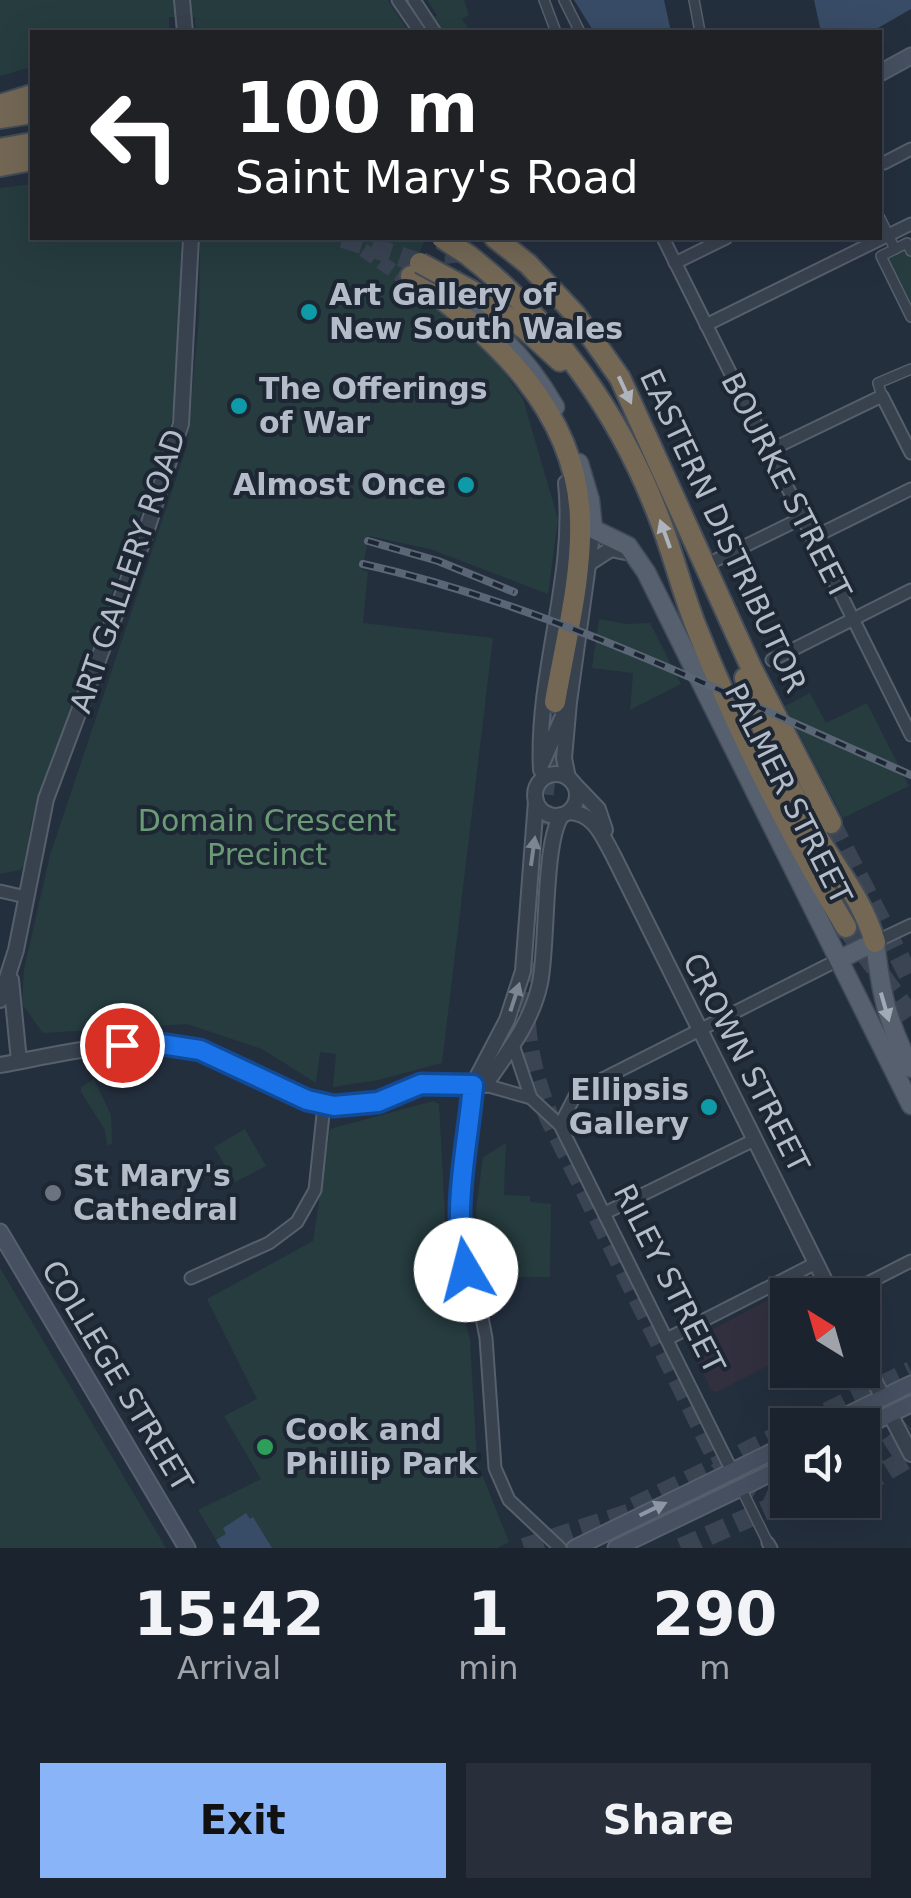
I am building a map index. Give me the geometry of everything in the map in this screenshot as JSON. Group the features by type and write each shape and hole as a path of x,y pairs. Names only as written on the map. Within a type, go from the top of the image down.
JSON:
{"highway":[{"path":"0,105 30,97"},
{"path":"0,118 30,113"},
{"path":"0,149 30,143"},
{"path":"0,162 30,160"},
{"path":"0,177 30,174"},
{"name":"EASTERN DISTRIBUTOR","path":"445,240 468,255 541,321 600,402 642,476 696,626 734,714 815,876 846,927"},
{"name":"EASTERN DISTRIBUTOR","path":"498,240 528,264 576,314 620,378 741,646 831,823"},
{"path":"420,273 526,330 600,402"},
{"path":"420,273 519,369 551,418 573,473 580,508 580,549 562,702"},
{"path":"741,646 745,678 777,760 810,825 861,908 874,942"}],"main road":[{"path":"882,73 911,56"},
{"path":"467,296 519,354 560,417 587,488 593,530"},
{"name":"PALMER STREET","path":"593,530 626,544 640,561 911,1105"},
{"path":"840,958 874,942 881,996 911,1068"},
{"name":"COLLEGE STREET","path":"0,1232 187,1548"},
{"path":"861,1408 911,1384"},
{"path":"882,1398 890,1414"},
{"path":"880,1419 911,1404"},
{"path":"574,1548 770,1452"},
{"name":"RILEY STREET","path":"732,1470 741,1488"},
{"path":"616,1548 770,1474"}],"street":[{"path":"544,0 555,30"},
{"path":"564,0 579,30"},
{"path":"694,0 700,30"},
{"path":"186,3 186,30"},
{"path":"408,4 419,30"},
{"path":"408,4 434,30"},
{"path":"882,164 911,149"},
{"path":"0,177 30,161"},
{"path":"882,222 895,249"},
{"path":"882,238 911,224"},
{"name":"ART GALLERY ROAD","path":"11,974 46,798 181,424 191,240"},
{"name":"BOURKE STREET","path":"663,240 911,735"},
{"path":"675,263 722,240"},
{"path":"706,325 878,240"},
{"path":"911,251 907,243 881,256 911,317"},
{"path":"420,273 510,370 544,420 562,466 567,494 568,537 541,712 540,776 523,970 514,1002 479,1085 459,1219 460,1246 477,1292 486,1338 492,1441 499,1482 518,1511 560,1548"},
{"path":"911,370 878,382 911,453"},
{"path":"768,451 882,396"},
{"path":"812,538 911,488"},
{"path":"716,560 802,518"},
{"path":"540,776 562,702 591,562 593,530"},
{"path":"591,562 616,548 640,561"},
{"path":"772,660 911,590"},
{"path":"479,1085 513,1045 530,1016 540,986 554,831 577,797 564,758 562,702"},
{"path":"540,776 569,779"},
{"name":"CROWN STREET","path":"569,779 598,809 613,855"},
{"path":"536,801 548,815 566,813"},
{"name":"CROWN STREET","path":"566,813 583,814 593,822 613,855 823,1278"},
{"path":"528,936 534,928 550,870"},
{"path":"0,891 26,897"},
{"path":"874,942 911,924"},
{"path":"560,1125 577,1092 840,958"},
{"path":"0,1000 11,974"},
{"path":"11,974 19,1061"},
{"path":"0,1064 148,1042 174,1044 230,1061 324,1105 363,1105 421,1084 479,1085"},
{"path":"513,1045 531,1098"},
{"name":"RILEY STREET","path":"479,1085 531,1098 560,1125 732,1470"},
{"path":"191,1278 269,1243 297,1222 315,1190 324,1105"},
{"path":"605,1213 754,1140"},
{"path":"878,1278 911,1261"},
{"path":"669,1338 816,1264"},
{"path":"877,1388 882,1398"},
{"path":"890,1414 911,1454"},
{"name":"RILEY STREET","path":"741,1488 770,1546"}],"shaded area":[{"path":"770,1299 770,1365 717,1392 711,1390 689,1342"}],"green space":[{"path":"0,0 388,0 408,30 196,30 195,17 169,17 169,30 30,30 30,68 0,76"},
{"path":"427,0 464,0 469,15 462,19 470,30 440,30 432,19 437,15"},
{"path":"30,184 30,240 181,240 176,389 168,438 48,771 31,823 26,863 20,870 0,874 0,188"},
{"name":"Domain Crescent Precinct","path":"200,240 425,240 405,285 398,285 469,333 523,399 558,519 548,594 430,549 369,536 362,570 368,572 363,623 493,638 442,1063 333,1087 336,1054 320,1052 316,1083 262,1049 187,1024 43,1033 22,1004 24,969 50,855 187,446 199,318"},
{"path":"911,245 911,320 879,255"},
{"path":"599,619 650,623 681,684 630,710 633,673 592,668"},
{"path":"810,693 826,723 867,703 909,786 843,818 785,706"},
{"path":"94,1079 111,1115 112,1144 107,1145 105,1130 81,1092 81,1087"},
{"path":"433,1101 439,1104 446,1235 470,1340 477,1462 509,1542 497,1548 221,1548 198,1510 261,1479 224,1416 257,1399 207,1299 313,1241 330,1129"},
{"path":"245,1129 266,1166 235,1182 214,1147"},
{"path":"506,1143 504,1195 530,1196 530,1202 551,1204 550,1277 485,1277 476,1210 483,1157"},
{"path":"0,1268 166,1548 0,1548"}],"water":[{"path":"574,0 664,0 671,30 593,30"},
{"path":"814,0 911,0 911,9 874,30 821,30"},
{"path":"246,1513 250,1519 253,1517 272,1548 221,1548 216,1540 226,1534 223,1528"}],"tunnel":[{"path":"349,240 408,281"},
{"path":"349,240 420,263"},
{"path":"455,286 452,259 460,240"},
{"path":"540,824 555,702"},
{"path":"831,823 911,980"},
{"path":"846,927 911,1017"},
{"path":"527,962 528,1041 549,1117 715,1455 739,1480 770,1498"},
{"path":"835,1408 911,1371"},
{"path":"880,1453 911,1429"},
{"path":"634,1507 770,1440"},
{"path":"880,1475 911,1456"},
{"path":"524,1548 646,1508"},
{"path":"681,1548 770,1508"}],"railway":[{"path":"368,541 438,561 514,592"},
{"path":"363,564 434,582 573,629 911,775"}],"place":[{"name":"Art Gallery of New South Wales","path":"309,312"},
{"name":"The Offerings of War","path":"239,406"},
{"name":"Almost Once","path":"466,485"},
{"name":"Ellipsis Gallery","path":"709,1107"},
{"name":"St Mary's Cathedral","path":"53,1193"},
{"name":"Cook and Phillip Park","path":"265,1447"}],"route":[{"path":"122,1045 148,1042 200,1050 324,1105 378,1102 421,1084 473,1085 459,1219 466,1270"}]}
